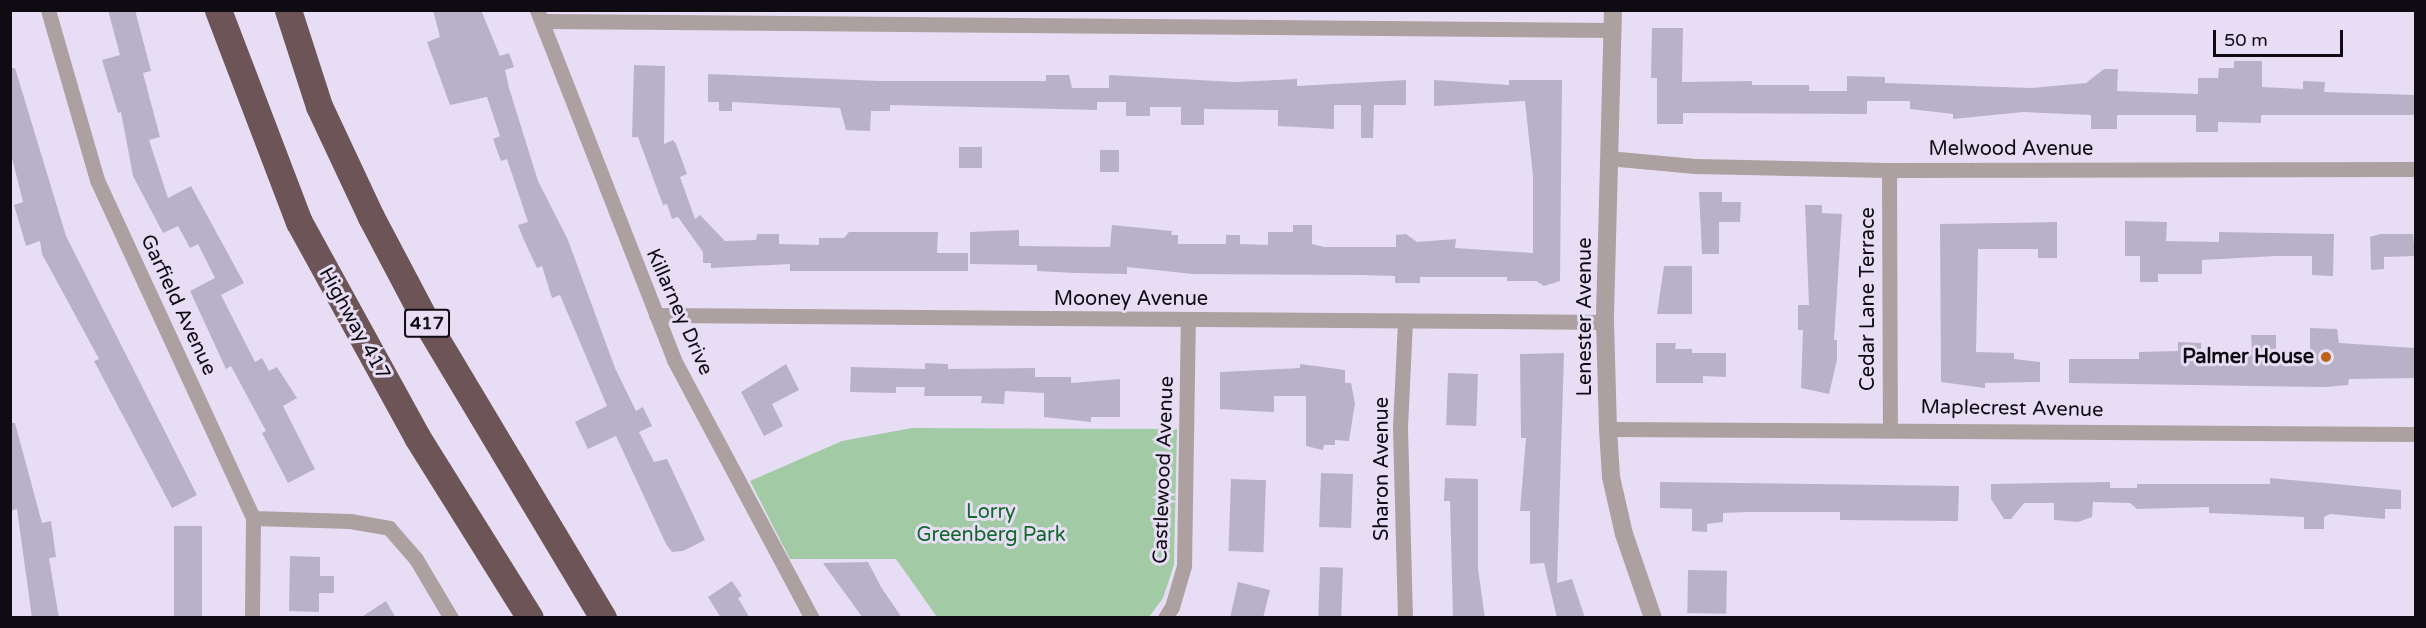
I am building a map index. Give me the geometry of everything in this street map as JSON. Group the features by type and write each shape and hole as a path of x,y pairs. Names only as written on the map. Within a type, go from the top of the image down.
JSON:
{"highway":[{"name":"Highway 417","path":"218,10 299,222 417,437 530,618"},
{"name":"417","path":"288,10 319,106 371,217 429,327 603,618"}],"street":[{"name":"Garfield Avenue","path":"48,10 97,180 253,518 252,618"},
{"name":"Lenester Avenue","path":"1613,10 1605,322 1611,477 1624,534 1653,618"},
{"path":"540,16 1613,30"},
{"name":"Killarney Drive","path":"540,16 674,360 813,618"},
{"name":"Melwood Avenue","path":"1608,158 1695,166 1889,170 2415,169"},
{"name":"Cedar Lane Terrace","path":"1889,170 1890,428"},
{"name":"Mooney Avenue","path":"656,315 1605,322"},
{"name":"Castlewood Avenue","path":"1165,618 1172,608 1184,566 1188,320"},
{"name":"Sharon Avenue","path":"1405,321 1400,426 1405,618"},
{"name":"Maplecrest Avenue","path":"1608,429 1890,428 2415,434"},
{"path":"253,518 350,520 389,528 416,559 451,618"}],"green space":[{"name":"Lorry Greenberg Park","path":"912,428 1177,429 1174,565 1163,598 1149,617 937,617 896,559 790,559 750,481 842,441"}],"building":[{"path":"108,10 135,10 151,71 143,73 160,137 149,140 168,198 191,186 244,283 221,295 255,362 262,358 269,371 277,367 297,398 283,406 315,469 288,483 262,433 266,431 231,366 226,369 190,291 215,278 198,244 190,248 178,226 163,233 133,176 121,112 118,113 102,60 120,55"},
{"path":"433,10 481,10 500,56 509,53 514,67 505,70 509,88 538,181 568,240 615,368 636,411 643,407 652,426 639,432 654,462 667,459 705,540 683,551 672,552 666,544 616,436 588,449 575,422 607,406 560,295 552,298 542,266 537,268 523,238 518,225 528,222 507,159 501,161 493,139 500,136 487,97 450,105 427,42 440,37"},
{"path":"1652,28 1683,28 1682,82 1752,81 1752,85 1809,85 1809,91 1847,91 1847,76 1885,77 1885,83 2031,88 2086,83 2104,69 2118,69 2117,91 2198,94 2198,78 2218,78 2219,68 2234,68 2234,61 2262,61 2262,87 2303,89 2303,81 2325,82 2324,92 2415,95 2415,115 2261,115 2261,123 2218,122 2218,132 2196,132 2196,115 2117,115 2117,129 2091,129 2091,115 2023,112 1953,119 1953,114 1910,109 1910,101 1867,101 1867,114 1683,113 1683,124 1657,124 1657,78 1651,78"},
{"path":"634,65 665,66 664,144 673,140 676,144 687,174 680,177 695,219 700,215 725,241 756,240 757,234 779,234 779,244 819,245 819,238 844,238 849,232 938,232 937,253 968,253 968,271 790,271 790,264 711,268 711,263 703,263 703,252 678,217 672,219 667,204 663,205 638,137 632,137"},
{"path":"10,68 15,68 66,236 197,495 172,508 94,361 99,359 42,254 40,241 26,246 14,205 23,202 10,150"},
{"path":"708,74 880,81 1046,81 1046,75 1069,75 1072,88 1109,88 1109,75 1234,82 1297,79 1297,86 1406,80 1406,105 1374,105 1373,138 1361,138 1361,105 1334,105 1334,129 1278,126 1278,110 1204,109 1204,125 1181,125 1181,107 1150,107 1150,116 1126,116 1126,102 1097,102 1097,110 890,105 890,111 871,111 870,131 846,130 840,108 732,102 732,111 719,111 719,102 708,102"},
{"path":"1434,80 1509,85 1509,80 1562,80 1560,281 1544,286 1536,281 1507,281 1507,277 1420,277 1420,283 1395,283 1395,276 1193,274 1127,267 1127,274 1076,273 1037,271 1037,265 970,264 970,232 1019,230 1019,246 1110,247 1112,225 1172,231 1171,235 1178,235 1178,244 1226,244 1226,235 1240,235 1240,244 1268,245 1268,232 1293,232 1293,225 1312,225 1312,244 1324,247 1396,247 1396,235 1406,234 1417,242 1456,239 1455,248 1533,253 1533,176 1525,101 1434,106"},
{"path":"959,147 982,147 982,168 959,168"},
{"path":"1100,150 1119,150 1119,172 1100,172"},
{"path":"1699,192 1722,192 1722,202 1741,202 1740,222 1719,222 1719,254 1702,254"},
{"path":"1805,205 1822,205 1822,213 1842,214 1834,340 1837,340 1837,360 1829,394 1801,388 1803,330 1798,330 1798,305 1809,305"},
{"path":"2125,221 2167,222 2166,241 2219,242 2219,232 2334,234 2333,276 2312,275 2312,256 2276,256 2202,260 2202,274 2158,274 2158,282 2140,282 2140,256 2125,256"},
{"path":"2057,222 2057,258 2038,258 2038,249 1978,249 1976,352 2014,353 2014,359 2040,362 2040,382 1985,383 1985,388 1941,382 1940,224"},
{"path":"2380,234 2413,234 2415,256 2384,257 2384,269 2371,270 2370,237"},
{"path":"1664,266 1692,266 1692,314 1657,314"},
{"path":"2310,328 2337,329 2339,343 2415,348 2415,378 2349,379 2348,385 2326,387 2069,383 2069,359 2139,359 2139,352 2178,351 2178,342 2201,343 2201,354 2230,354 2230,350 2252,350 2251,335 2276,335 2276,353 2310,354"},
{"path":"1656,343 1676,343 1675,349 1692,349 1692,353 1726,353 1726,377 1703,376 1703,383 1656,383"},
{"path":"1564,353 1557,583 1572,579 1585,618 1557,618 1544,563 1530,564 1530,511 1520,511 1526,438 1521,438 1520,354"},
{"path":"925,363 948,364 948,369 1035,368 1035,377 1071,377 1071,383 1120,379 1120,417 1091,417 1091,422 1044,417 1044,393 1005,391 1004,404 981,403 982,396 924,396 925,387 896,387 896,393 850,392 851,367 925,369"},
{"path":"786,364 799,390 772,404 783,426 764,436 741,392"},
{"path":"1300,364 1345,370 1345,383 1351,383 1355,403 1349,441 1335,440 1335,445 1324,445 1323,450 1306,446 1306,396 1274,396 1274,412 1220,409 1220,372 1300,368"},
{"path":"1448,373 1478,374 1476,426 1446,425"},
{"path":"10,423 15,423 42,523 51,521 56,557 49,558 59,618 32,618 17,509 10,511"},
{"path":"1321,473 1353,474 1351,528 1319,527"},
{"path":"1445,478 1478,479 1478,569 1485,618 1453,618 1450,501 1444,501"},
{"path":"2270,478 2401,490 2401,509 2385,509 2385,519 2330,514 2324,517 2324,529 2304,529 2304,517 2209,513 2209,507 2137,509 2130,503 2093,502 2092,517 2078,522 2054,520 2054,503 2024,503 2011,519 2004,519 1991,499 1991,484 2110,482 2110,488 2137,488 2137,484 2270,484"},
{"path":"1231,479 1266,480 1263,552 1228,551"},
{"path":"1660,482 1959,486 1958,521 1840,520 1840,512 1748,512 1723,513 1723,522 1707,524 1707,532 1692,531 1692,509 1660,508"},
{"path":"174,526 202,526 202,618 174,618"},
{"path":"290,556 320,557 320,576 334,576 334,593 319,593 319,612 289,611"},
{"path":"868,562 881,587 902,618 863,618 823,563"},
{"path":"1320,567 1343,568 1341,618 1318,618"},
{"path":"1688,570 1727,571 1726,614 1687,613"},
{"path":"732,581 742,596 738,598 750,618 721,618 708,597"},
{"path":"1238,582 1270,590 1263,618 1230,618"},
{"path":"386,601 396,618 360,618"}],"place":[{"name":"Palmer House","path":"2326,357"}]}
